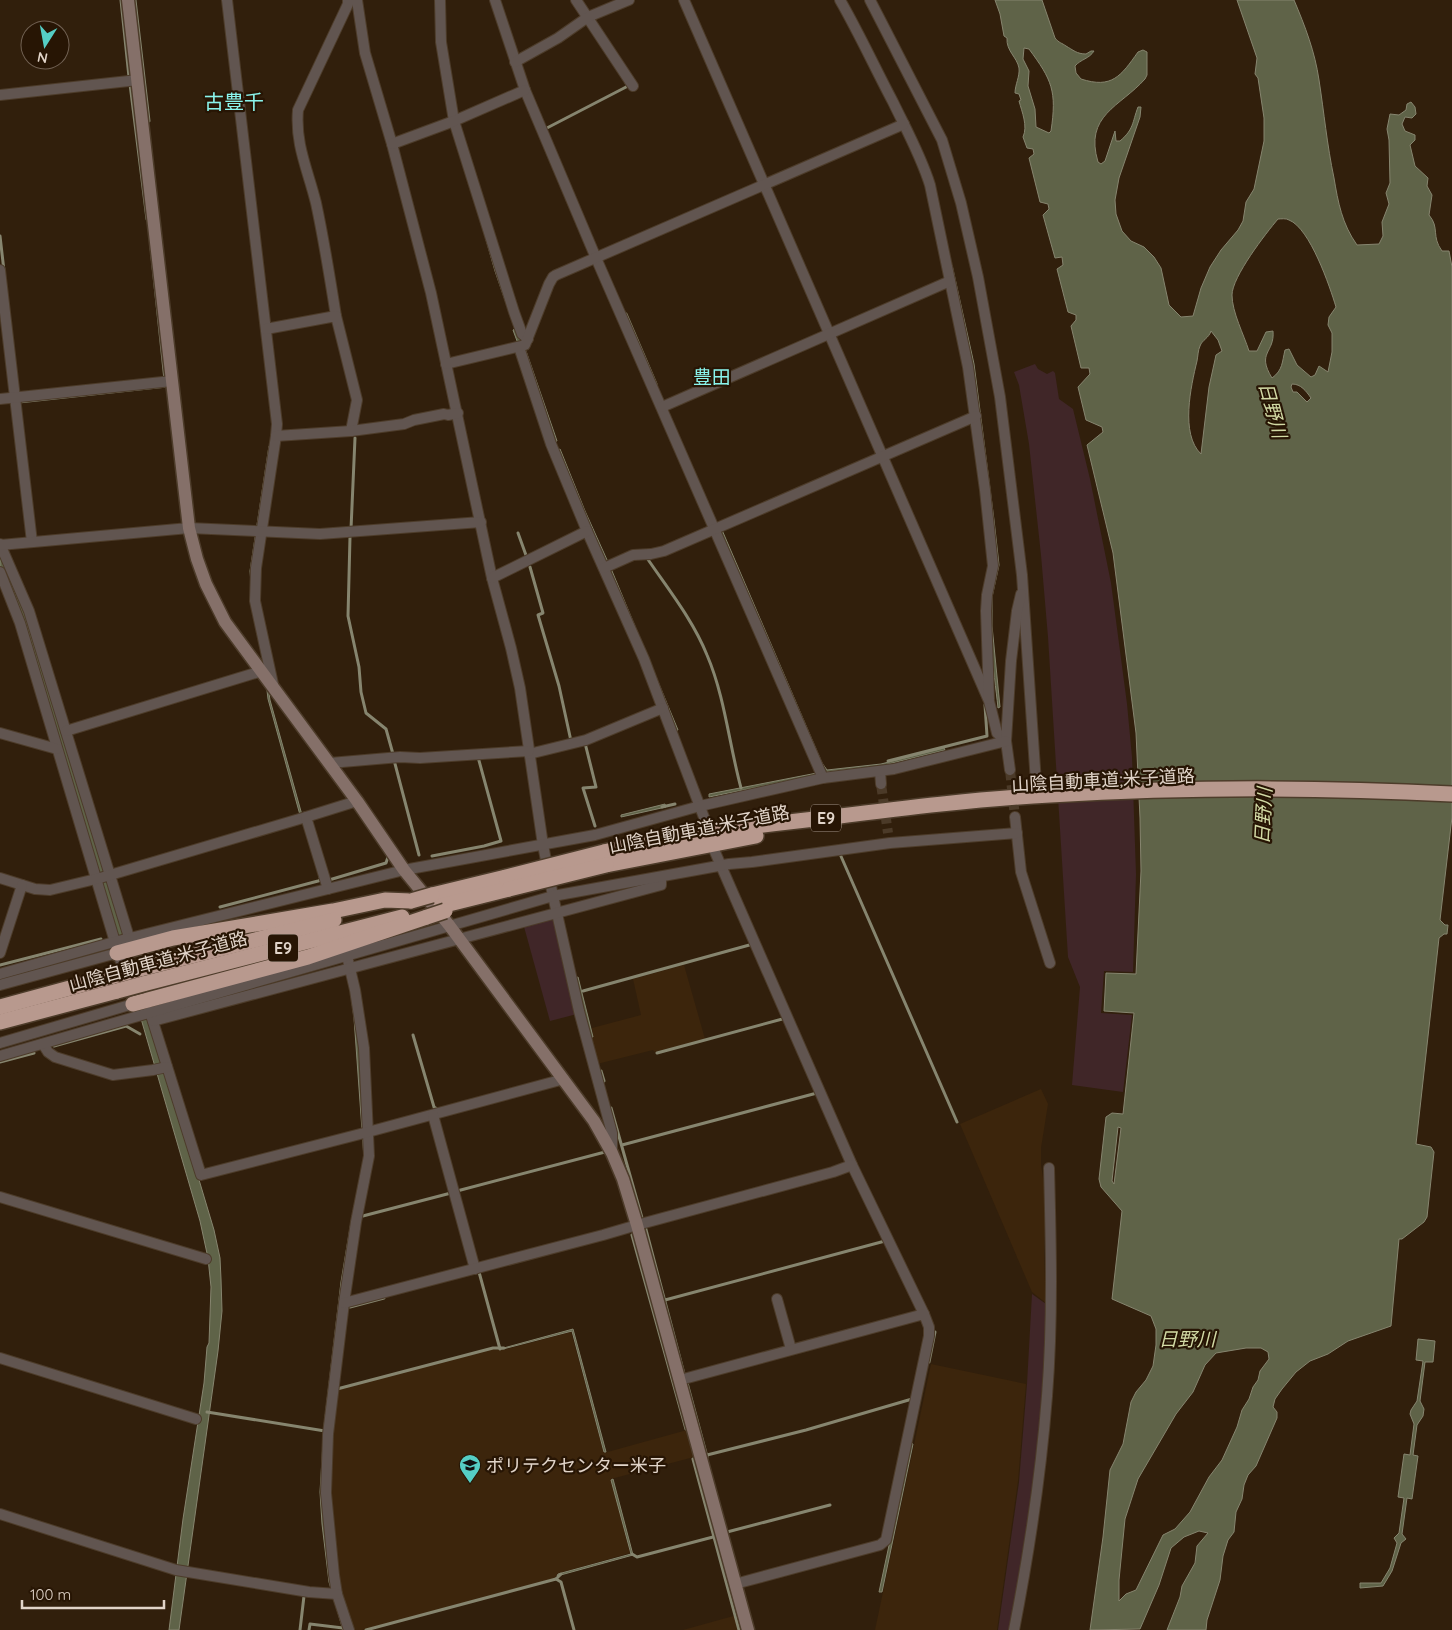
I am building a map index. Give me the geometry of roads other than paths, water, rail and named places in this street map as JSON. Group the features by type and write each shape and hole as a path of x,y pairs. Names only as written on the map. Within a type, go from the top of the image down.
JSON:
{"highway":[{"name":"山陰自動車道;米子道路","path":"142,977 425,914 440,904 507,883 605,859 690,835 920,806 1176,789 1274,788 1452,794"},
{"name":"山陰自動車道;米子道路","path":"1049,797 1274,793 1376,795 1452,800"},
{"name":"山陰自動車道;米子道路","path":"0,1022 116,984 411,900 440,904 492,894 507,883"},
{"path":"116,948 333,911 386,900 411,900"},
{"path":"144,1013 308,957 425,914"},
{"name":"山陰自動車道;米子道路","path":"0,1006 116,984"}],"street":[{"path":"128,0 189,528 197,559 216,605 239,642 357,800 404,870 455,934 564,1079 594,1121 612,1153 623,1179 637,1225 748,1630"},
{"path":"227,0 277,424 256,568 255,601 267,678"},
{"path":"348,0 348,4 298,110 296,127 299,146 316,205 336,316 357,400 351,431"},
{"path":"357,0 365,53 392,144 431,293 492,578 520,688 543,846 556,913 579,1011 612,1133 612,1153"},
{"path":"440,0 442,42 454,121 522,334 551,444 588,531 607,567 705,820"},
{"path":"496,0 525,90 596,258 823,778"},
{"path":"576,0 632,86"},
{"path":"516,62 588,18 628,0"},
{"path":"684,0 989,701 997,733 1006,741"},
{"path":"840,0 858,31 904,124 930,186 964,346 976,416 993,566 986,611 989,701"},
{"path":"870,0 942,140 954,175 978,277 991,343 1010,470 1023,584 1036,783"},
{"path":"0,95 138,80"},
{"path":"392,144 454,121 525,90"},
{"path":"524,344 553,277 904,124"},
{"path":"0,270 32,542"},
{"path":"662,407 950,281"},
{"path":"266,329 336,316"},
{"path":"446,364 524,344"},
{"path":"0,399 172,381"},
{"path":"276,436 351,431 404,424 414,420 458,413"},
{"path":"607,567 633,556 664,551 976,416"},
{"path":"481,522 320,534 189,528 0,544 29,610 66,731 103,877 116,948 167,1067 201,1175 564,1079"},
{"path":"492,578 588,531"},
{"path":"0,572 20,622 57,749 103,877 129,936"},
{"path":"1010,770 1006,741 1012,653 1017,611 1023,584"},
{"path":"66,731 267,678"},
{"path":"330,763 400,757 420,758 529,753 586,740 663,708"},
{"path":"0,732 57,749"},
{"path":"0,985 116,948 129,936 404,870 595,835 700,806 823,778 894,769 1006,741"},
{"path":"880,771 881,784"},
{"path":"0,878 46,890 103,877 357,800"},
{"path":"306,816 328,889"},
{"path":"1015,817 1021,872 1050,963"},
{"path":"349,963 455,934 553,896 889,838 1017,833"},
{"path":"714,852 724,865 852,1165 924,1314 929,1336 886,1540 880,1545 735,1584"},
{"path":"0,1042 144,1013 349,963 455,934 556,913 661,885 661,876"},
{"path":"0,953 22,885"},
{"path":"0,974 116,948"},
{"path":"349,963 364,1048 365,1133 368,1163 356,1222 344,1303 328,1434 326,1494 334,1594 349,1630"},
{"path":"0,1056 144,1013"},
{"path":"42,1044 55,1057 108,1074 167,1067"},
{"path":"433,1114 474,1269"},
{"path":"344,1303 603,1236 833,1172 852,1165"},
{"path":"1014,1630 1038,1480 1047,1395 1051,1240 1049,1168"},
{"path":"0,1198 206,1259"},
{"path":"776,1299 791,1349"},
{"path":"680,1380 924,1314"},
{"path":"0,1358 196,1419"},
{"path":"0,1514 176,1570 334,1594"}],"water":[{"name":"日野川","path":"995,0 1042,0 1056,40 1080,53 1086,54 1094,51 1075,66 1076,73 1081,79 1092,82 1108,81 1115,78 1121,74 1138,52 1143,50 1147,52 1147,75 1145,79 1115,105 1100,122 1096,133 1095,146 1098,162 1101,164 1105,161 1115,131 1116,141 1120,141 1125,137 1138,107 1141,107 1140,117 1119,178 1115,200 1116,214 1122,231 1131,241 1144,247 1161,268 1169,305 1181,317 1193,316 1201,288 1210,267 1243,221 1246,202 1254,189 1264,141 1264,118 1258,78 1255,74 1257,58 1237,0 1294,0 1315,59 1329,153 1339,204 1344,221 1357,245 1379,244 1383,236 1382,222 1389,204 1386,193 1390,183 1387,129 1390,114 1399,115 1406,110 1407,104 1411,102 1415,107 1416,114 1412,118 1405,117 1402,124 1405,131 1415,135 1415,140 1410,145 1415,166 1428,178 1427,186 1432,195 1429,215 1434,224 1439,246 1442,251 1449,251 1452,267 1452,817 1440,920 1445,925 1448,925 1447,934 1439,938 1416,1144 1431,1147 1434,1152 1427,1217 1424,1222 1402,1239 1399,1239 1391,1326 1348,1341 1328,1354 1310,1361 1296,1372 1275,1399 1273,1407 1277,1412 1277,1418 1256,1466 1248,1475 1244,1485 1242,1499 1236,1512 1234,1532 1228,1540 1223,1556 1220,1580 1207,1620 1206,1630 1167,1630 1180,1597 1182,1586 1195,1563 1197,1546 1208,1533 1199,1531 1184,1537 1171,1548 1159,1585 1140,1629 1090,1630 1110,1470 1123,1444 1131,1402 1153,1366 1156,1345 1156,1329 1151,1316 1112,1299 1122,1211 1101,1187 1099,1179 1106,1117 1112,1113 1123,1114 1134,1013 1104,1011 1106,973 1136,974 1141,871 1136,733 1113,553 1087,445 1103,432 1102,427 1086,420 1078,387 1090,374 1089,368 1081,368 1071,326 1076,320 1076,315 1068,312 1057,269 1063,265 1062,257 1055,258 1043,215 1049,209 1048,204 1040,202 1029,158 1034,154 1033,149 1027,148 1023,137 1025,124 1019,101 1021,100 1019,94 1015,93 1019,68 1008,47 1007,38 1004,36","holes":["1024,48 1029,49 1048,78 1053,96 1053,117 1049,133 1036,127 1035,109 1028,86 1029,71 1023,59","1278,219 1288,219 1297,225 1304,234 1318,259 1336,307 1329,317 1328,325 1332,333 1332,352 1328,372 1319,366 1315,375 1311,377 1297,365 1289,349 1285,350 1280,369 1272,378 1266,358 1273,338 1273,331 1266,332 1257,351 1249,351 1236,316 1232,295 1233,287 1243,267","1211,331 1218,340 1222,351 1216,355 1209,387 1201,454 1191,435 1189,409 1199,349","1292,384 1301,387 1311,398 1307,402 1297,392 1293,392","1118,1127 1121,1128 1114,1184 1112,1181","1246,1348 1261,1348 1268,1352 1269,1359 1260,1371 1258,1380 1242,1410 1237,1427 1222,1460 1209,1477 1190,1512 1175,1529 1163,1535 1136,1590 1126,1594 1119,1601 1119,1580 1125,1519 1138,1479 1176,1414 1193,1392 1205,1365 1216,1353"]},
{"path":"462,155 512,318 526,351 557,441 554,442 513,330 515,329 495,271"},
{"path":"951,265 974,364 999,565 992,597 992,626 1000,707 998,708 990,630 991,600 993,585"},
{"path":"167,387 19,403 19,402"},
{"path":"269,446 271,446 252,572 270,700 302,815 300,815 268,699 264,665 254,619 250,571"},
{"path":"560,449 678,730 675,731 558,450"},
{"path":"722,530 822,763 827,770 881,764 944,748 945,750 880,766 825,772 721,532"},
{"path":"0,549 9,564 116,902 214,1230 220,1258 222,1311 218,1351 179,1630 169,1630 209,1343 211,1287 208,1258 200,1221 114,926 0,566"},
{"path":"817,773 817,775 709,797 709,794"},
{"path":"665,804 666,807 621,817 621,815"},
{"path":"578,977 593,1037 590,1037 575,978"},
{"path":"350,987 359,1046 367,1145 323,1495 345,1630 343,1630 329,1582 320,1492 324,1426 341,1282 364,1158"},
{"path":"573,1329 606,1452 604,1452 572,1331 500,1349"},
{"path":"1418,1339 1435,1341 1433,1362 1425,1362 1420,1401 1424,1409 1423,1416 1417,1425 1413,1455 1418,1456 1412,1499 1407,1498 1402,1534 1406,1539 1401,1543 1392,1571 1383,1586 1360,1588 1360,1583 1381,1583 1390,1568 1397,1543 1394,1538 1399,1533 1404,1498 1398,1497 1404,1454 1410,1455 1414,1424 1410,1414 1417,1401 1423,1361 1416,1360"},
{"path":"911,1443 913,1444 882,1592 879,1592"},
{"path":"613,1479 633,1555 557,1576 558,1574 631,1554 611,1480"}],"waterway":[{"path":"121,0 129,77"},
{"path":"135,0 149,121"},
{"path":"546,131 545,129 628,86 626,83"},
{"path":"130,84 147,219"},
{"path":"0,236 4,271"},
{"path":"151,247 165,380"},
{"path":"626,314 656,384"},
{"path":"351,529 355,438"},
{"path":"518,533 527,558"},
{"path":"350,537 348,616 359,667 361,692 366,713 386,729 393,754"},
{"path":"647,558 687,617 707,655 723,704 741,788"},
{"path":"530,567 543,613 538,615 559,686 571,741"},
{"path":"888,761 987,736 985,705"},
{"path":"585,743 596,787 583,788 595,826"},
{"path":"432,856 501,841 478,757"},
{"path":"394,760 419,855"},
{"path":"662,807 675,804"},
{"path":"329,880 386,863 389,854"},
{"path":"840,854 957,1122"},
{"path":"220,907 318,881 321,880 320,877"},
{"path":"0,965 101,939"},
{"path":"583,991 753,944"},
{"path":"657,1053 786,1018"},
{"path":"54,1046 126,1026 140,1034"},
{"path":"413,1035 434,1107 437,1109"},
{"path":"0,1062 34,1053"},
{"path":"601,1071 604,1081"},
{"path":"622,1145 817,1093"},
{"path":"611,1108 642,1218"},
{"path":"457,1191 605,1152"},
{"path":"359,1217 451,1193"},
{"path":"645,1226 684,1374"},
{"path":"632,1235 686,1429"},
{"path":"665,1300 885,1241"},
{"path":"479,1272 500,1349"},
{"path":"350,1307 384,1298"},
{"path":"929,1362 935,1332"},
{"path":"337,1389 493,1348 504,1348"},
{"path":"687,1383 707,1457"},
{"path":"707,1455 806,1430 912,1399"},
{"path":"207,1412 325,1431"},
{"path":"693,1459 739,1630"},
{"path":"727,1532 830,1505"},
{"path":"632,1554 637,1557 713,1537"},
{"path":"561,1574 556,1579 561,1582 574,1630"},
{"path":"366,1630 556,1579"},
{"path":"300,1630 304,1596"},
{"path":"309,1630 310,1624 343,1628"}],"tunnel":[{"path":"1010,770 1015,817"},
{"path":"881,784 888,833"}],"place":[{"name":"ポリテクセンター米子","path":"470,1484"}],"district":[{"name":"古豊千","path":"234,101"},
{"name":"豊田","path":"712,377"}]}
